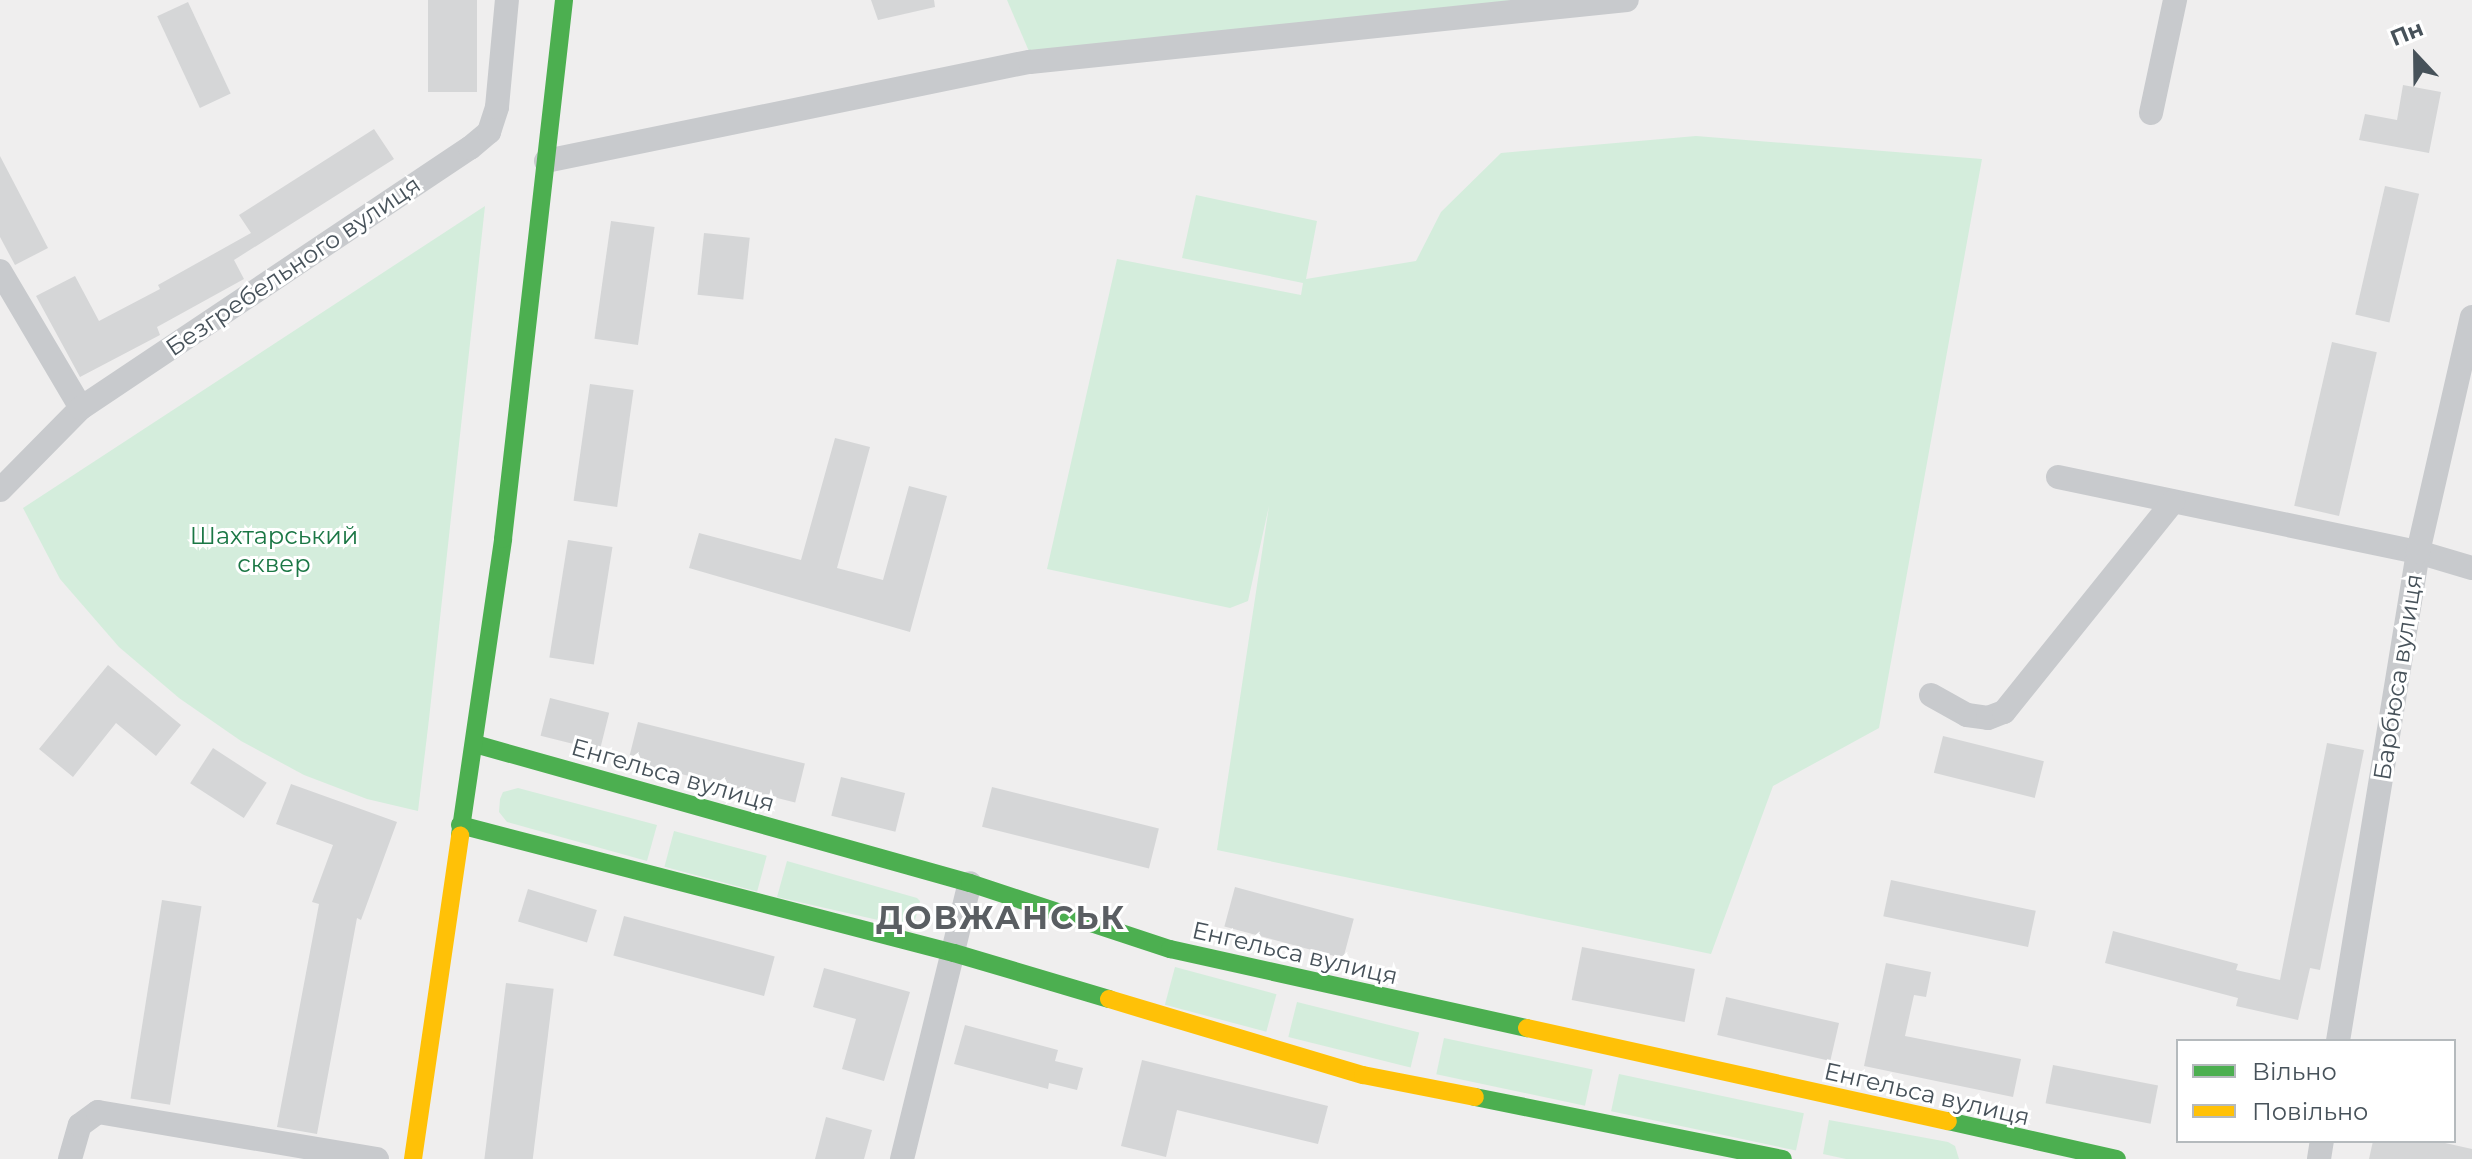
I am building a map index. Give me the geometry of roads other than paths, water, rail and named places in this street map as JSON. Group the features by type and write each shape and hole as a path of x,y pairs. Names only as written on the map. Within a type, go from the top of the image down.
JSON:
{"street":[{"name":"Безгребельного вулиця","path":"0,490 81,408 457,157 489,132 497,107 507,0"},
{"path":"413,1159 503,539 564,0"},
{"path":"546,161 1030,62 1627,0"},
{"path":"2151,113 2175,0"},
{"path":"0,271 81,408"},
{"name":"Барбюса вулиця","path":"2338,1039 2418,552 2472,317"},
{"path":"2058,477 2418,552 2472,568"},
{"path":"1931,695 1967,715 1988,718 2004,712 2173,502"},
{"name":"Енгельса вулиця","path":"475,744 970,883 1170,949 2015,1139 2117,1159"},
{"path":"460,825 954,953 1363,1075 1783,1159"},
{"path":"902,1159 970,883"},
{"path":"70,1159 80,1125 98,1112 377,1159"},
{"path":"2011,1159 2015,1139"}],"district":[{"name":"ДОВЖАНСЬК","path":"1001,918"}],"park label":[{"name":"Шахтарський сквер","path":"274,550"}]}
